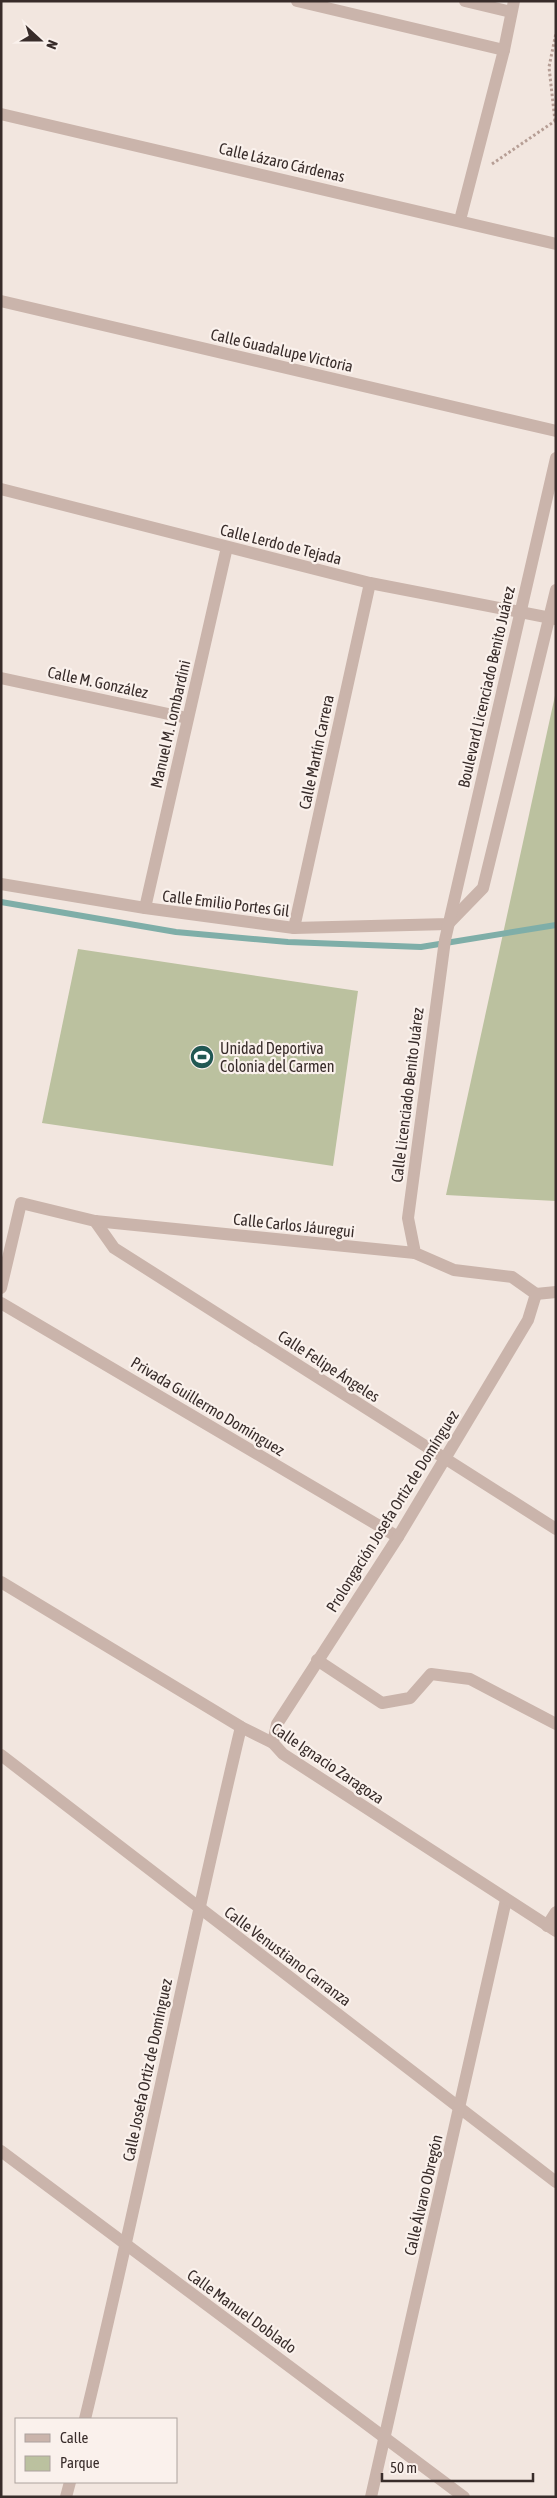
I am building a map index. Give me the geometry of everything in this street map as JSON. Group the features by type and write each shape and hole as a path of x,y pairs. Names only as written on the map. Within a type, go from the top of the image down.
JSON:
{"street":[{"path":"297,1 504,50"},
{"path":"460,220 504,50 513,7 465,1"},
{"name":"Calle Lázaro Cárdenas","path":"1,114 556,244"},
{"name":"Calle Guadalupe Victoria","path":"1,301 556,431"},
{"name":"Boulevard Licenciado Benito Juárez","path":"445,940 556,458"},
{"name":"Calle Lerdo de Tejada","path":"1,489 370,584 552,618"},
{"name":"Manuel M. Lombardini","path":"145,908 227,547"},
{"name":"Calle Martín Carrera","path":"294,928 370,584"},
{"path":"448,924 483,888 552,618 556,590"},
{"name":"Calle M. González","path":"1,678 187,718"},
{"name":"Calle Emilio Portes Gil","path":"1,884 145,908 294,928 448,924"},
{"name":"Calle Licenciado Benito Juárez","path":"415,1254 408,1218 445,940"},
{"name":"Calle Carlos Jáuregui","path":"1,1288 21,1203 95,1221 415,1254 454,1270 512,1277 536,1294"},
{"name":"Calle Felipe Ángeles","path":"95,1221 114,1248 556,1529"},
{"path":"536,1294 556,1292"},
{"name":"Prolongación Josefa Ortiz de Domínguez","path":"273,1743 276,1724 398,1537 528,1320 536,1294"},
{"name":"Privada Guillermo Domínguez","path":"1,1303 398,1537"},
{"name":"Calle Ignacio Zaragoza","path":"1,1582 241,1727 273,1743 283,1754 552,1928"},
{"path":"317,1660 382,1703 410,1698 431,1674 470,1679 556,1724"},
{"name":"Calle Josefa Ortiz de Domínguez","path":"85,2418 127,2246 198,1908 241,1727"},
{"name":"Calle Venustiano Carranza","path":"1,1755 556,2182"},
{"name":"Calle Álvaro Obregón","path":"371,2497 506,1900"},
{"path":"552,1928 556,1912"},
{"name":"Calle Manuel Doblado","path":"1,2151 385,2436 464,2497"},
{"path":"66,2497 70,2483"}],"path":[{"path":"470,178 556,122 549,67 556,33"}],"green space":[{"path":"556,691 556,1201 446,1195"},
{"name":"Unidad Deportiva Colonia del Carmen","path":"78,949 358,991 333,1166 42,1123"}],"waterway":[{"path":"1,902 176,932 288,942 421,947 556,925"}],"place":[{"name":"Unidad Deportiva Colonia del Carmen","path":"202,1057"}]}
